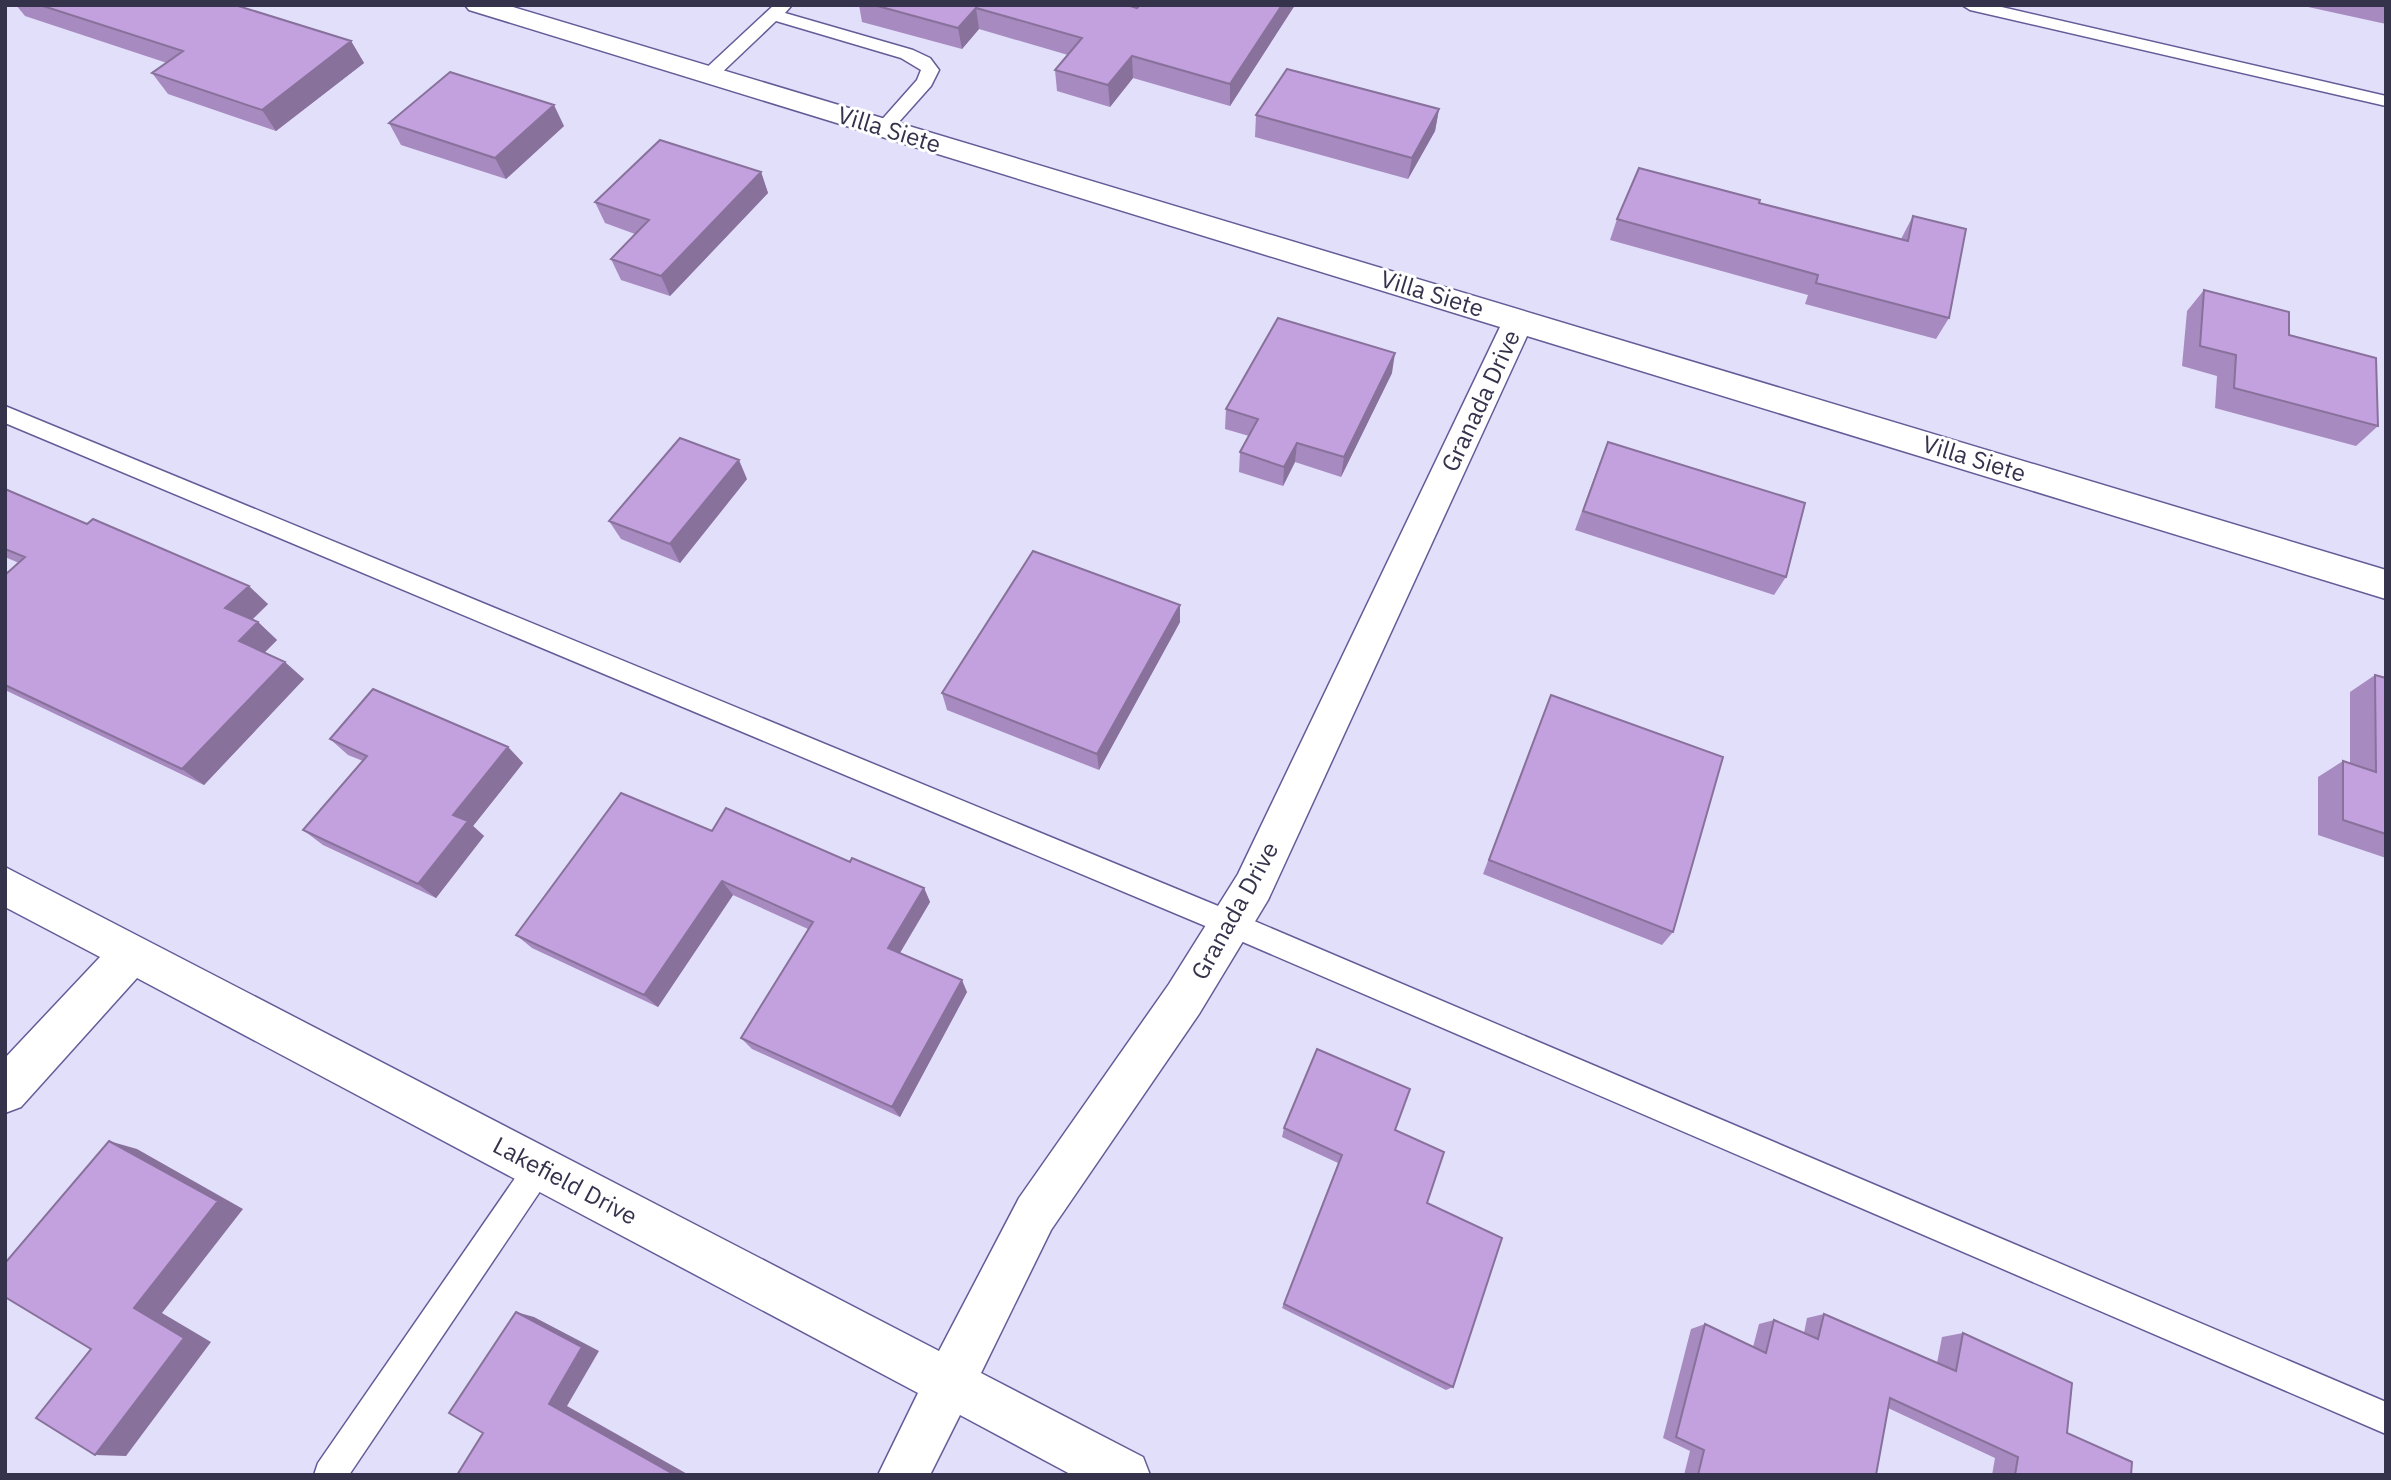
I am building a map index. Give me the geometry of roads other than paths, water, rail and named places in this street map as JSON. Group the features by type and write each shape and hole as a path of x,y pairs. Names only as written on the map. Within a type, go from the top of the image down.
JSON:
{"street":[{"name":"Villa Siete","path":"478,5 2386,585"},
{"name":"Granada Drive","path":"903,1475 1035,1214 1184,999 1253,887 1519,320"},
{"name":"Lakefield Drive","path":"5,886 1125,1475"},
{"path":"5,1091 132,953"}],"lane":[{"path":"1970,5 2386,102"},
{"path":"709,75 778,10 924,62 930,70 925,82 884,128"},
{"path":"5,414 1231,924 2386,1418"},
{"path":"330,1475 539,1168"}]}
